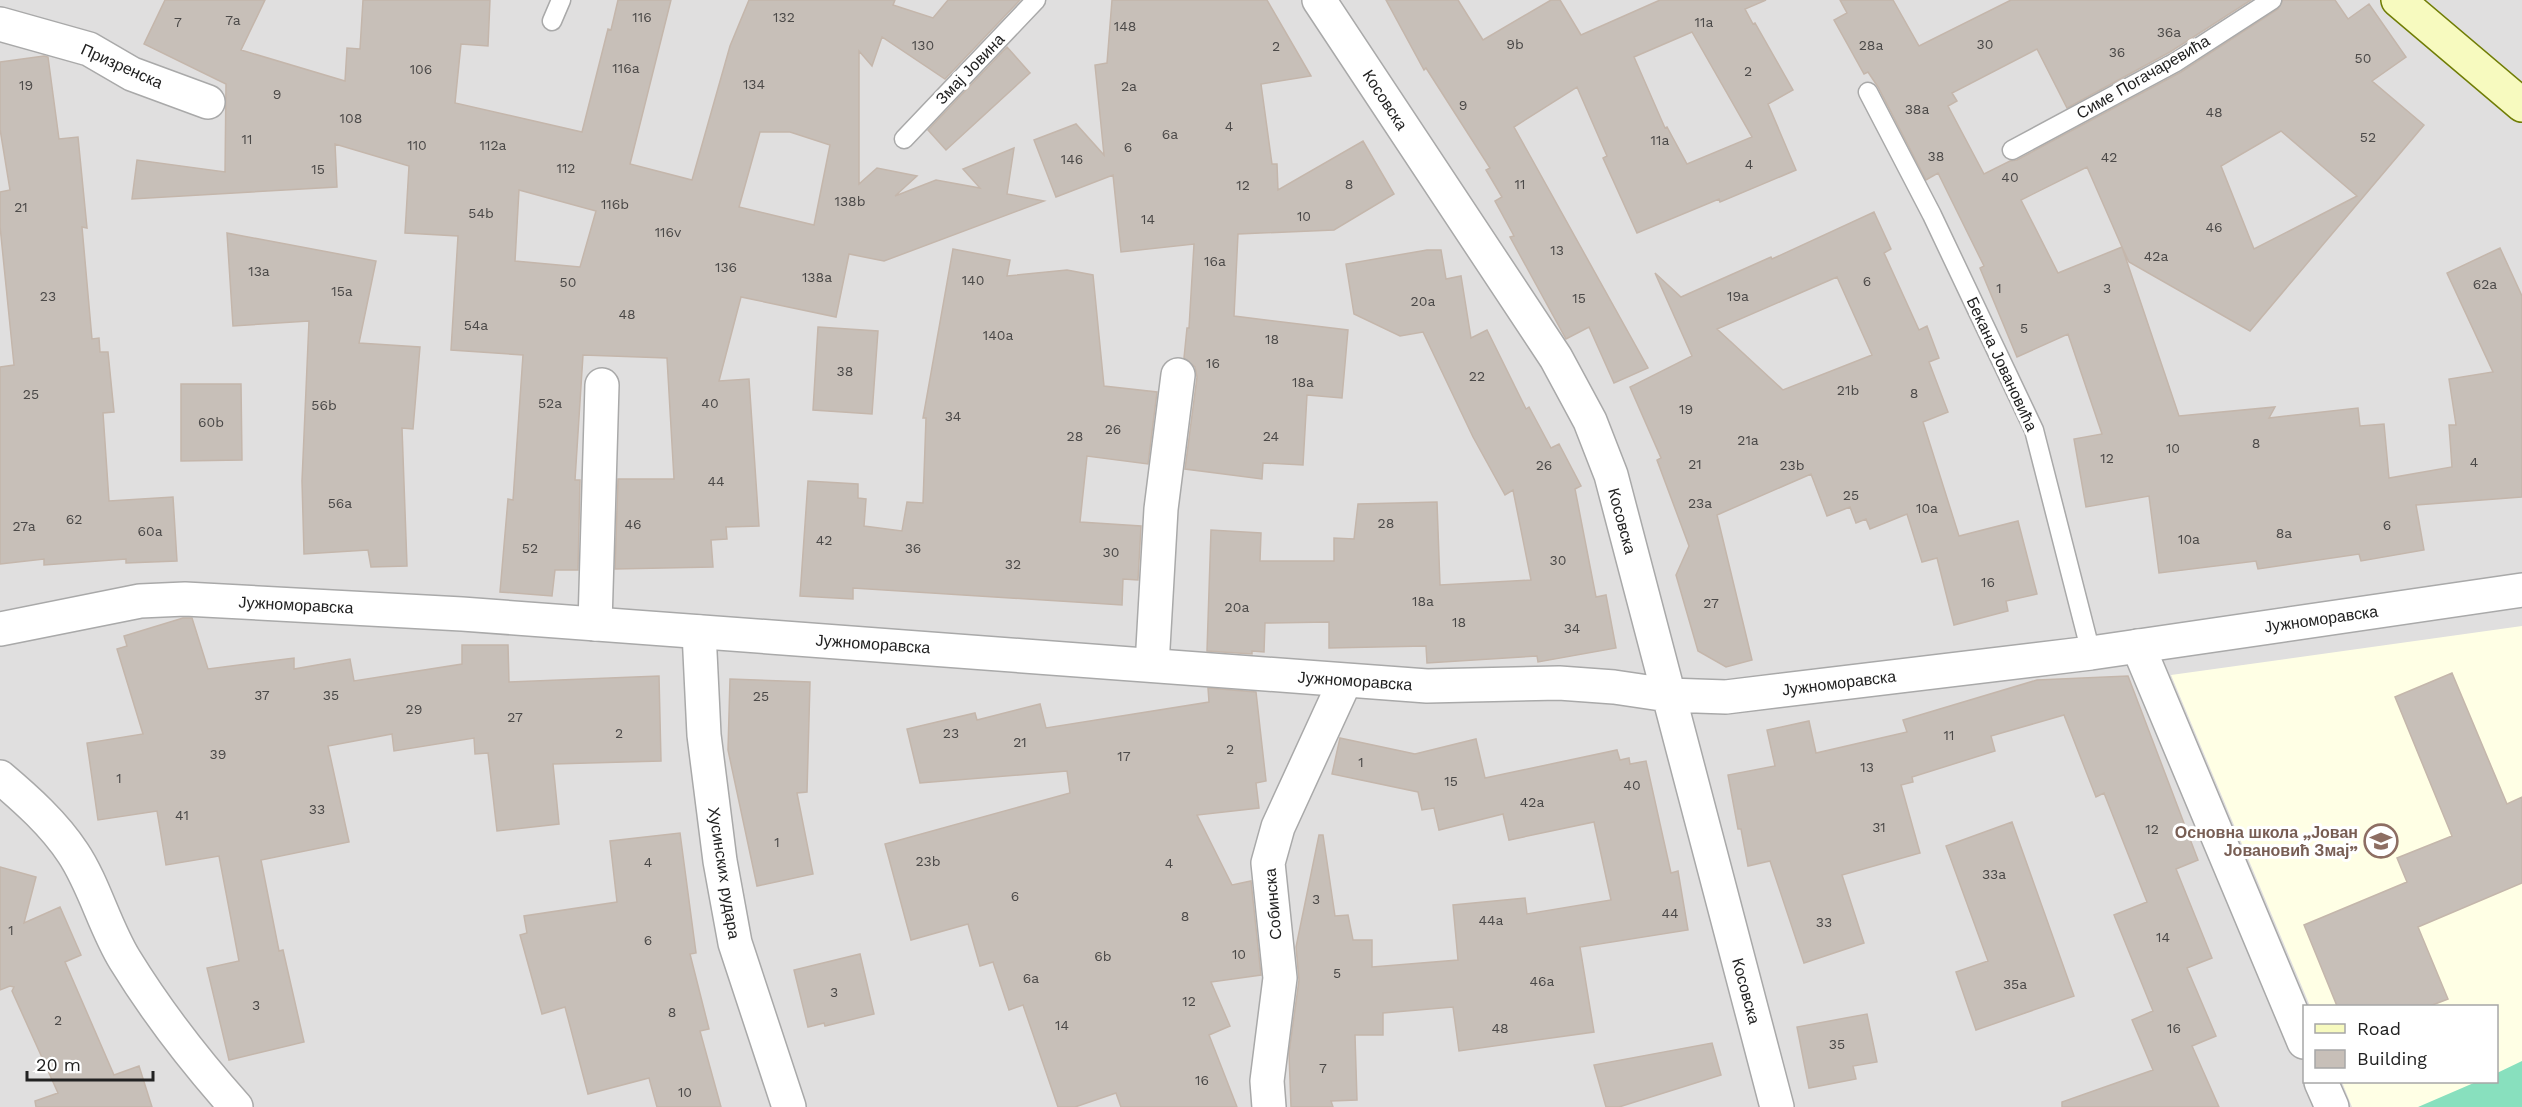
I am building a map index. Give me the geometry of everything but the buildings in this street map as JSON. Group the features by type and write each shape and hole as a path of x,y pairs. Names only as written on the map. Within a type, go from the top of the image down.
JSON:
{"main road":[{"path":"2398,0 2522,105"}],"street":[{"name":"Косовска","path":"1319,0 1556,358 1590,421 1611,475 1777,1107"},
{"name":"Призренска","path":"0,24 89,49 132,74 208,102"},
{"path":"1152,665 1161,509 1178,375"},
{"path":"595,624 602,385"},
{"name":"Јужноморавска","path":"0,629 140,601 185,598 595,624 1345,681 1427,686 1559,683 1668,695 1726,697 2091,653 2522,590"},
{"name":"Хусинских рудара","path":"699,632 704,735 720,861 735,943 789,1107"},
{"path":"2138,646 2303,1040"},
{"name":"Собинска","path":"1269,1107 1267,1081 1280,978 1268,863 1278,827 1345,681"},
{"path":"0,777 26,798 74,853 123,958 212,1081 236,1107"},
{"path":"2321,1083 2332,1107"}],"lane":[{"path":"552,21 561,0"},
{"name":"Змај Јовина","path":"904,139 1036,0"},
{"name":"Симе Погачаревића","path":"2012,150 2176,62 2272,0"},
{"name":"Бекана Јовановића","path":"1868,92 1932,215 2034,430 2091,653"}],"shaded area":[{"path":"0,0 2522,0 2522,1107 0,1107"},
{"name":"Основна школа „Јован Јовановић Змај”","path":"2522,626 2522,1107 2352,1107 2342,1083 2498,1083 2498,1005 2310,1005 2171,675"}],"green space":[{"path":"2522,1061 2522,1107 2418,1107 2474,1083 2498,1083 2498,1073"}],"place":[{"name":"Основна школа „Јован Јовановић Змај”","path":"2381,841"}]}
